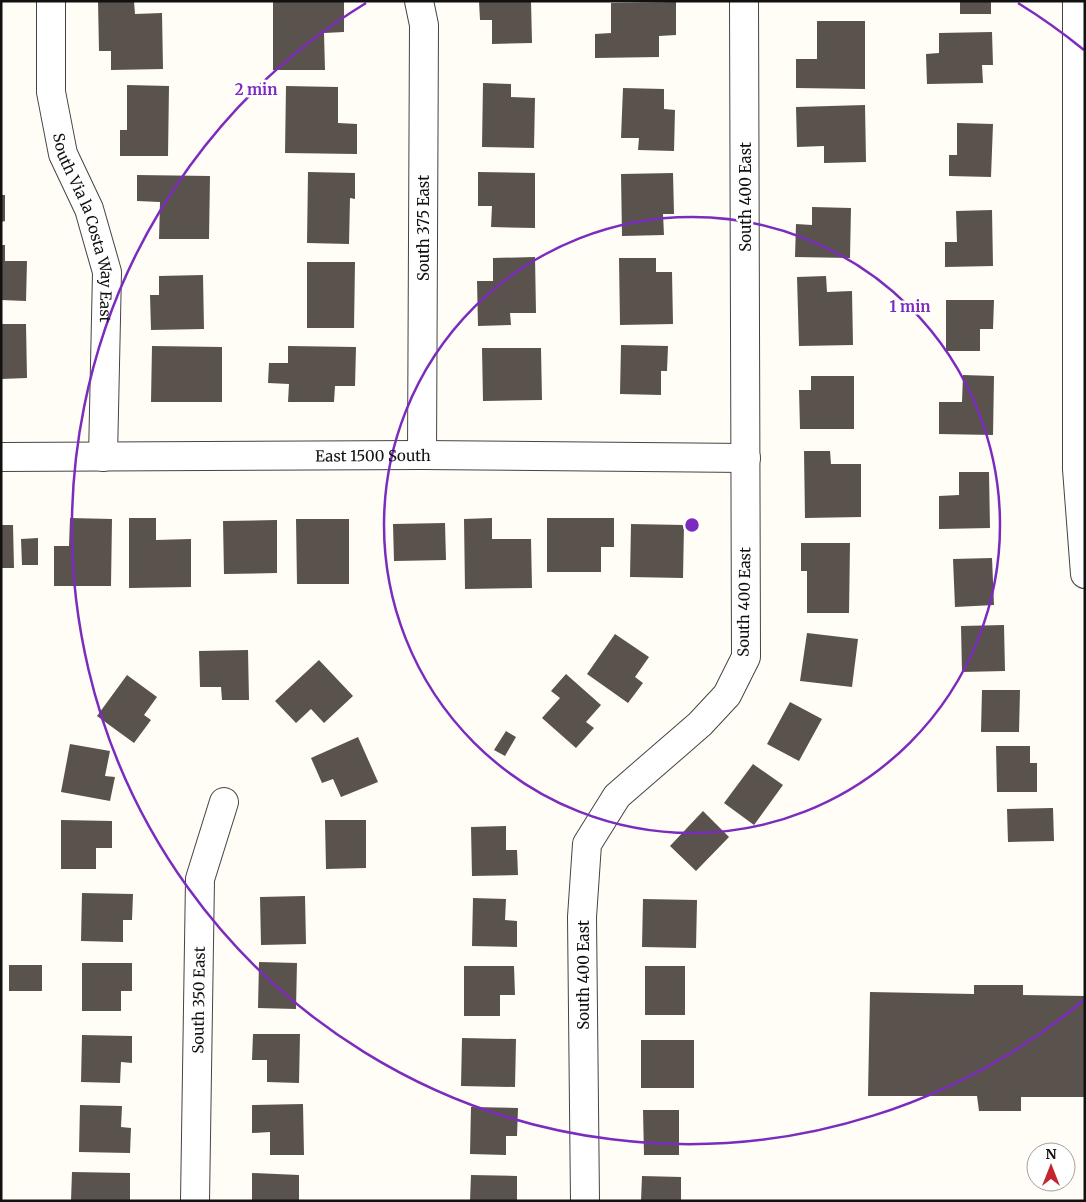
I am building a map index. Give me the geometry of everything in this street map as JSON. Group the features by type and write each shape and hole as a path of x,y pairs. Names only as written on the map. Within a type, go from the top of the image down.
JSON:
{"street":[{"name":"South Via la Costa Way East","path":"51,1 51,92 63,154 89,210 106,272 103,457"},
{"name":"South 375 East","path":"419,1 424,25 422,455"},
{"name":"South 400 East","path":"585,1201 582,917 587,844 617,796 700,724 727,695 746,658 744,1"},
{"path":"1077,1 1081,150 1081,469 1085,574"},
{"name":"East 1500 South","path":"1,457 422,455 746,458"},
{"name":"South 350 East","path":"195,1201 200,879 224,802"}],"building":[{"path":"98,1 134,1 135,14 162,13 163,69 111,70 111,51 99,51"},
{"path":"479,1 531,1 532,43 492,44 492,20 480,20"},
{"path":"960,1 991,1 991,14 960,14"},
{"path":"273,2 344,2 344,32 324,33 325,70 273,70"},
{"path":"676,2 676,35 659,36 659,57 595,58 595,34 611,33 611,3"},
{"path":"817,21 865,21 865,89 796,88 796,59 817,59"},
{"path":"992,32 993,65 982,65 983,83 927,84 926,54 939,53 939,33"},
{"path":"483,83 511,84 511,97 535,98 534,148 482,147"},
{"path":"127,85 169,86 168,156 120,156 120,130 127,130"},
{"path":"286,86 338,87 338,123 357,124 357,154 285,153"},
{"path":"623,88 664,89 664,109 675,110 674,151 638,150 639,138 621,138"},
{"path":"865,105 866,162 824,163 824,146 797,147 796,107"},
{"path":"957,123 993,124 991,177 949,176 949,155 957,155"},
{"path":"308,172 355,173 355,199 350,198 349,244 307,243"},
{"path":"478,172 535,173 535,228 491,227 492,206 478,206"},
{"path":"673,173 674,214 663,214 664,235 622,236 621,174"},
{"path":"137,175 210,176 209,239 159,239 160,202 137,201"},
{"path":"1,195 5,195 5,221 1,222"},
{"path":"812,207 851,208 850,258 795,257 796,224 812,225"},
{"path":"992,210 993,266 945,267 945,242 957,242 956,211"},
{"path":"1,245 5,245 5,261 27,261 26,301 1,300"},
{"path":"535,257 536,313 510,313 511,325 478,326 477,281 493,281 493,258"},
{"path":"619,258 656,258 656,272 672,272 673,324 620,325"},
{"path":"307,262 355,262 354,328 307,328"},
{"path":"203,275 204,329 151,330 150,295 159,295 159,276"},
{"path":"826,276 827,292 852,291 853,345 799,346 797,277"},
{"path":"946,300 994,300 993,329 980,329 980,351 946,351"},
{"path":"1,324 26,324 27,378 1,379"},
{"path":"621,345 668,346 667,371 661,371 661,395 620,394"},
{"path":"152,346 222,347 222,402 151,402"},
{"path":"288,346 356,347 355,386 335,386 334,402 288,402 289,384 268,383 269,363 288,363"},
{"path":"482,348 541,348 542,400 483,401"},
{"path":"963,375 994,376 993,435 939,434 939,402 962,402"},
{"path":"811,376 854,376 854,429 800,429 799,390 811,390"},
{"path":"804,451 830,451 831,464 861,464 861,517 805,518"},
{"path":"959,472 989,472 990,528 939,529 939,496 959,495"},
{"path":"70,518 112,519 111,586 54,586 54,546 69,546"},
{"path":"129,518 156,518 156,540 191,539 191,587 129,588"},
{"path":"492,518 492,539 531,539 532,588 465,589 464,519"},
{"path":"547,518 614,518 614,547 601,547 601,572 547,572"},
{"path":"296,519 349,519 349,584 297,584"},
{"path":"277,520 277,573 224,574 223,521"},
{"path":"445,523 446,560 394,561 393,524"},
{"path":"631,524 684,525 683,578 630,577"},
{"path":"1,525 13,525 14,568 1,568"},
{"path":"38,538 38,565 22,565 21,539"},
{"path":"801,543 850,543 849,613 807,613 807,571 801,571"},
{"path":"992,558 994,605 955,607 953,559"},
{"path":"1004,625 1005,671 962,672 961,626"},
{"path":"807,633 858,639 852,687 800,681"},
{"path":"615,634 649,657 635,677 643,683 628,703 587,674"},
{"path":"248,650 249,700 222,700 221,687 200,687 199,651"},
{"path":"319,660 353,696 324,723 311,709 296,723 275,701"},
{"path":"566,674 601,705 586,722 594,728 576,748 542,718 560,698 551,691"},
{"path":"127,675 157,697 144,715 151,720 134,743 97,716"},
{"path":"982,690 1020,690 1019,732 981,732"},
{"path":"790,702 822,719 799,761 767,744"},
{"path":"506,731 516,737 505,756 494,750"},
{"path":"358,737 378,782 341,797 333,779 322,783 311,758"},
{"path":"70,744 110,751 105,776 115,777 110,801 61,792"},
{"path":"996,746 1030,746 1030,763 1037,763 1037,792 997,792"},
{"path":"753,764 783,785 754,825 724,803"},
{"path":"1053,808 1054,841 1008,842 1007,809"},
{"path":"703,811 729,837 696,871 670,846"},
{"path":"61,820 112,821 112,848 96,848 96,869 61,869"},
{"path":"325,820 366,820 366,868 326,869"},
{"path":"506,826 506,850 517,850 518,875 472,876 471,827"},
{"path":"82,893 133,894 132,920 123,920 123,942 81,941"},
{"path":"305,896 306,944 261,945 260,897"},
{"path":"473,898 506,899 505,920 517,921 517,947 472,946"},
{"path":"643,899 697,900 696,948 642,947"},
{"path":"259,962 297,963 296,1009 258,1008"},
{"path":"82,963 132,963 132,991 121,991 121,1011 82,1011"},
{"path":"9,965 42,965 42,991 9,991"},
{"path":"464,966 514,966 515,995 500,995 500,1016 464,1016"},
{"path":"645,966 685,966 685,1015 645,1015"},
{"path":"974,985 1023,985 1023,995 1085,996 1085,1097 1021,1097 1021,1111 979,1111 977,1096 868,1096 870,992 974,994"},
{"path":"253,1034 300,1034 299,1083 267,1082 267,1060 252,1060"},
{"path":"82,1035 132,1036 132,1063 121,1062 120,1083 81,1082"},
{"path":"462,1038 516,1039 515,1087 461,1086"},
{"path":"641,1040 694,1040 694,1088 641,1088"},
{"path":"303,1104 304,1155 270,1155 270,1132 252,1133 252,1105"},
{"path":"80,1105 122,1106 121,1127 131,1128 130,1153 79,1152"},
{"path":"471,1107 518,1108 517,1136 506,1136 506,1155 470,1154"},
{"path":"643,1110 679,1110 679,1155 644,1155"},
{"path":"72,1172 130,1173 130,1201 71,1201"},
{"path":"252,1173 299,1175 299,1201 252,1201"},
{"path":"471,1175 517,1176 517,1201 470,1201"},
{"path":"642,1176 681,1177 681,1201 641,1201"}]}
